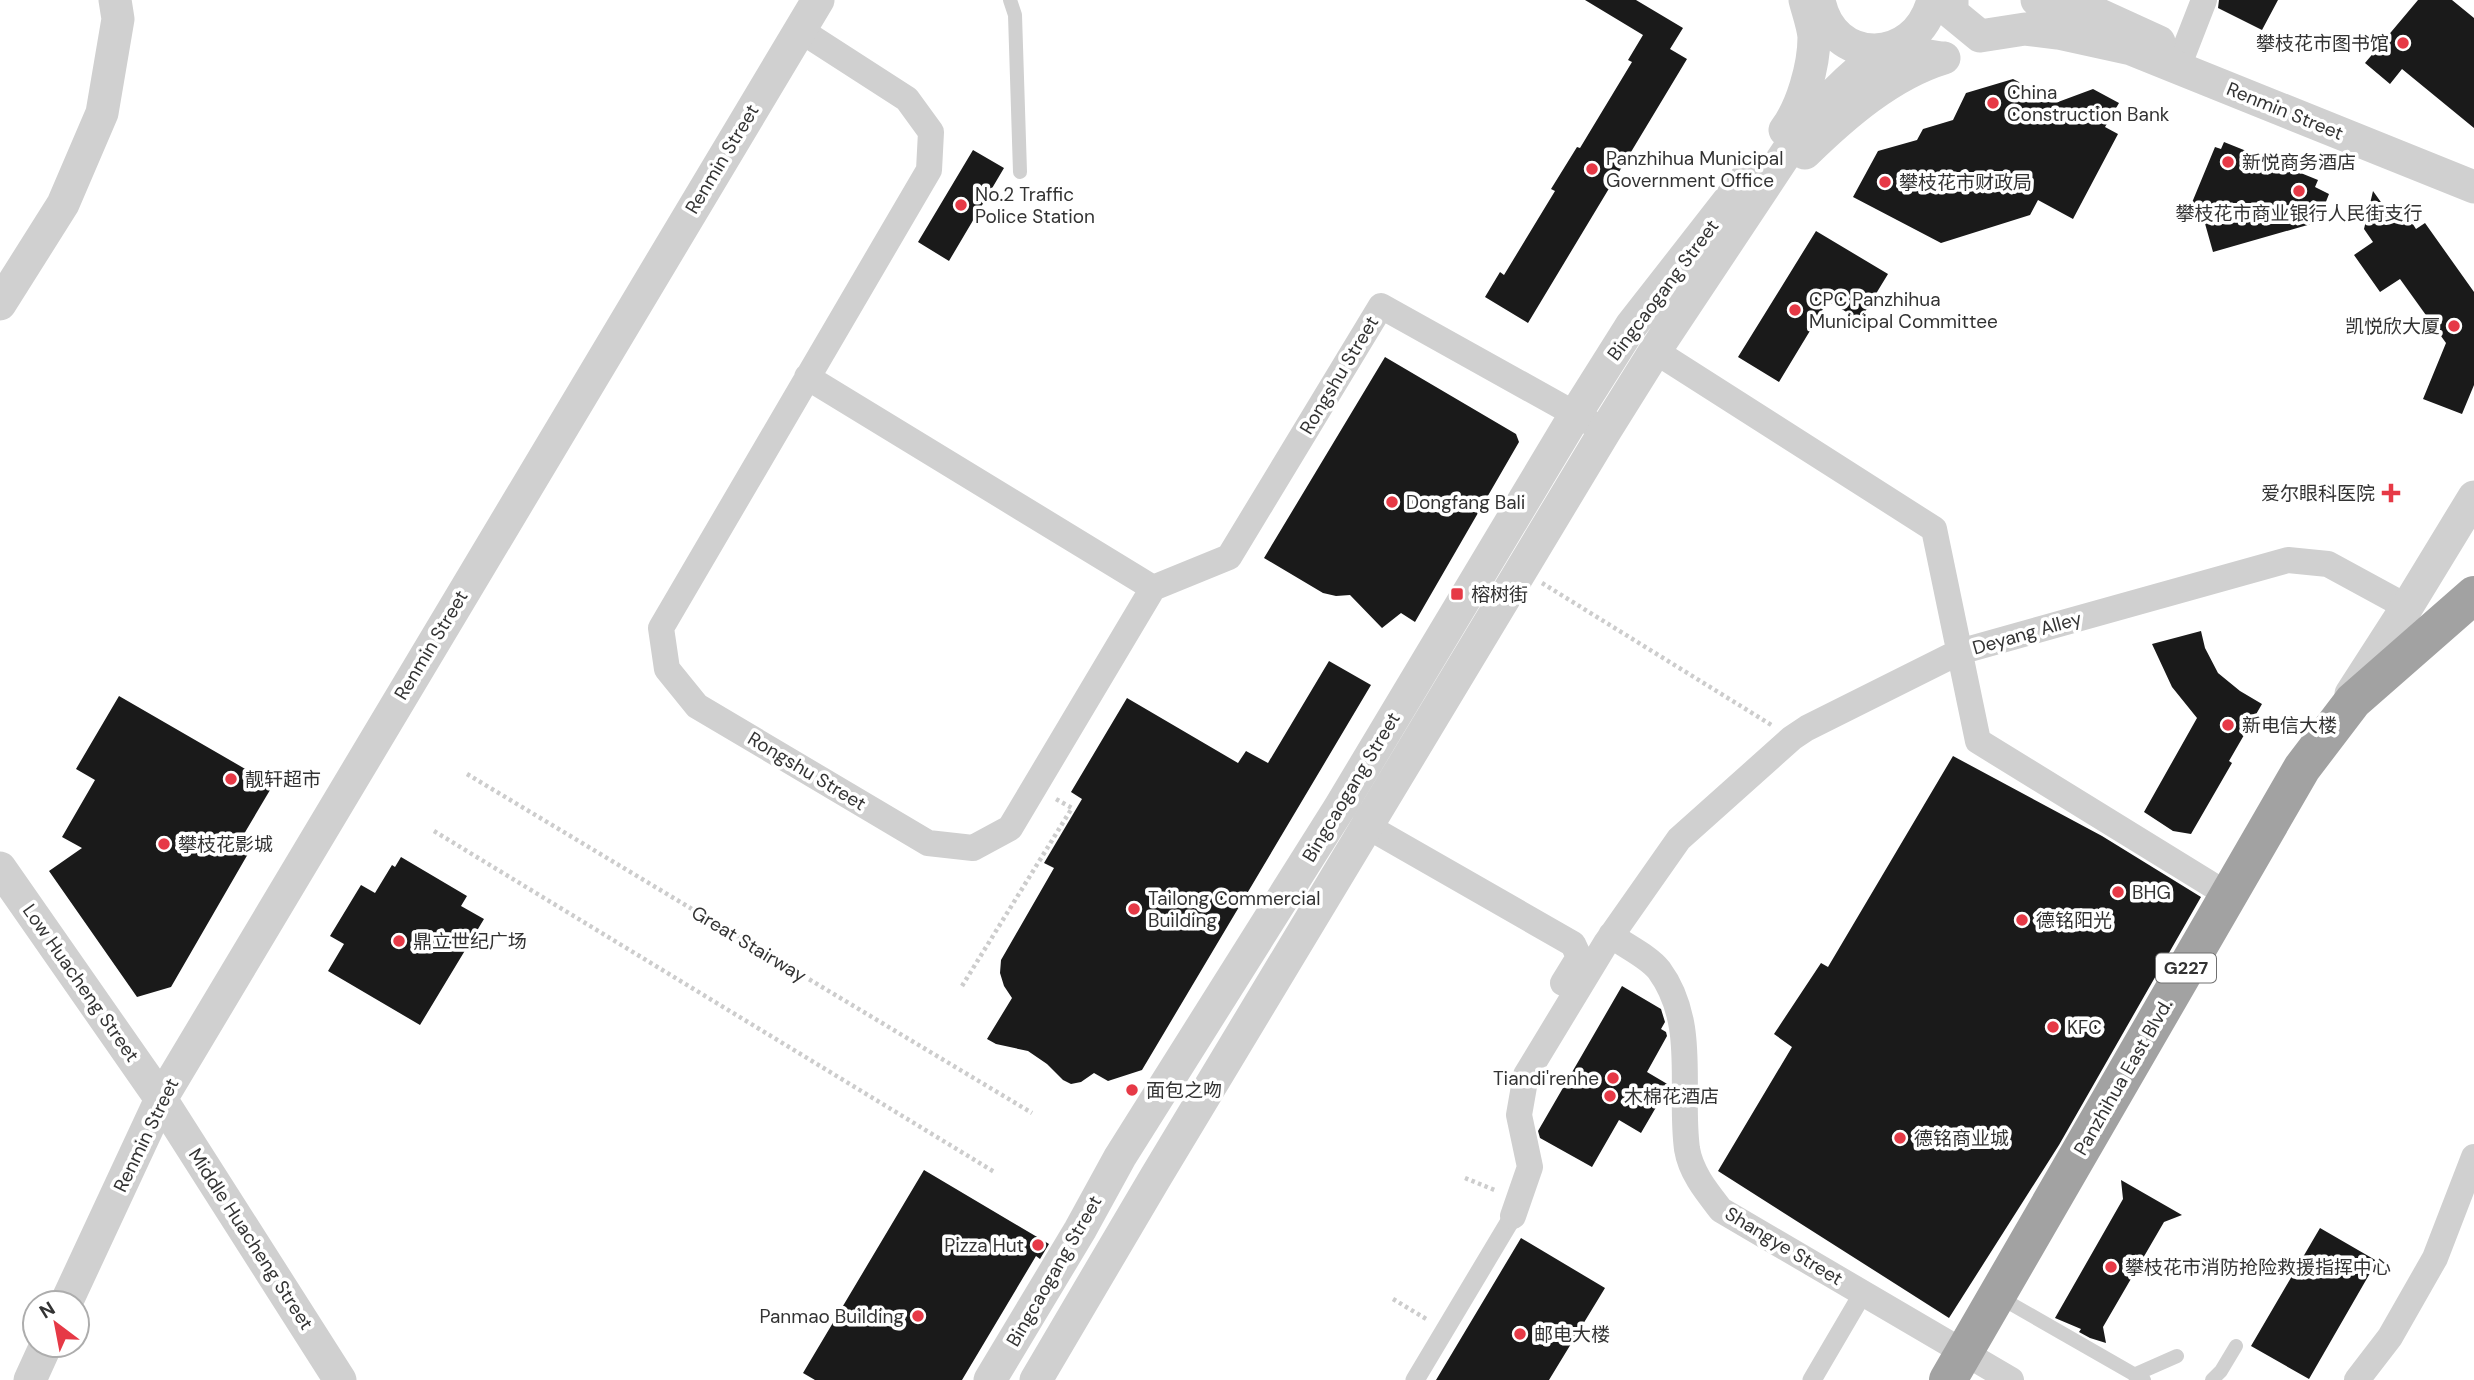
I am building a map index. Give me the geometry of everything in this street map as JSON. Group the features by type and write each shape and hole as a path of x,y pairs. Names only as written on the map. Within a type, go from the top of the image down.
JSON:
{"highway":[{"name":"Panzhihua East Blvd.","path":"1976,1371 2006,1301 2228,895 2302,768 2353,701 2474,595"},
{"name":"Panzhihua East Blvd.","path":"2006,1301 2319,774 2426,660 2474,618"}],"street":[{"path":"0,304 63,204 102,113 118,19 116,0"},
{"name":"Renmin Street","path":"73,1289 161,1099 818,0"},
{"path":"1733,215 1811,117 1856,70 1886,49 1904,43 1919,31 1929,15 1933,0"},
{"path":"1952,0 1952,13 1980,36 2025,29 2058,33 2178,60"},
{"path":"2037,0 2178,60"},
{"path":"2067,0 2178,60"},
{"path":"2178,60 2204,0"},
{"path":"1815,1 1835,33 1849,43 1867,49 1886,49 1941,58"},
{"path":"1733,215 1795,117 1808,76 1814,37 1815,1"},
{"name":"Rongshu Street","path":"800,30 907,99 931,132 929,170 661,628 667,669 697,706 928,843 973,848 1010,828 1153,588 1229,557 1381,306 1605,431"},
{"path":"1733,215 1789,168 1828,130 1866,100 1941,58 2014,43 2091,41"},
{"name":"Renmin Street","path":"2178,60 2471,184"},
{"name":"Bingcaogang Street","path":"1036,1380 1162,1166 1655,351 1733,215"},
{"name":"Bingcaogang Street","path":"990,1380 1080,1230 1119,1157 1340,807 1631,326 1733,215"},
{"name":"Deyang Alley","path":"1655,351 1934,529 1959,652 2288,560 2328,564 2407,607"},
{"path":"807,377 1153,588"},
{"path":"2302,768 2407,607 2474,497"},
{"path":"1415,1380 1513,1216 1530,1167 1519,1115 1526,1075 1611,936 1679,839 1792,738 1807,728 1959,652 1978,741 2228,895"},
{"path":"1367,826 1573,944 1578,957 1518,1059 1526,1075"},
{"name":"Low Huacheng Street","path":"0,867 161,1099"},
{"name":"Shangye Street","path":"1611,936 1657,968 1673,994 1683,1023 1688,1151 1699,1182 1721,1210 1863,1293 1976,1371"},
{"name":"Middle Huacheng Street","path":"161,1099 341,1380"},
{"path":"2357,1380 2390,1336 2435,1258 2474,1157"},
{"name":"Shangye Street","path":"1812,1380 1863,1293"},
{"path":"30,1380 40,1359"}],"lane":[{"path":"1010,0 1015,15 1020,172"},
{"path":"2006,1301 2139,1377 2177,1356"},
{"path":"2212,1380 2221,1371 2236,1346"}],"path":[{"path":"1521,570 1792,738"},
{"name":"Great Stairway","path":"467,774 1032,1113"},
{"path":"962,986 1072,808 1054,798 1061,787"},
{"path":"434,831 996,1173"},
{"path":"1393,1299 1445,1330"}],"building":[{"name":"Panzhihua Municipal Government Office","path":"1585,0 1636,0 1683,28 1670,49 1687,59 1528,323 1485,297 1500,272 1504,275 1555,191 1551,189 1577,147 1580,148 1632,62 1628,60 1643,35"},
{"path":"2219,0 2278,0 2262,30 2218,8"},
{"path":"2418,0 2452,0 2474,18 2474,128 2402,69 2390,84 2365,63"},
{"path":"2013,79 2058,102 2093,89 2119,103 2105,127 2118,134 2073,219 2038,200 2030,215 1941,243 1853,197 1878,151 1917,140 1923,129 1953,120 1966,93"},
{"path":"2224,142 2318,180 2315,187 2329,194 2318,222 2213,252 2204,220 2196,223 2191,205 2215,147 2221,149"},
{"name":"No.2 Traffic Police Station","path":"973,150 1004,168 949,261 918,242"},
{"name":"凯悦欣大厦","path":"2373,191 2388,212 2394,208 2401,219 2407,215 2416,229 2425,223 2474,292 2474,385 2462,414 2423,399 2446,343 2400,279 2380,292 2354,255 2373,242 2364,229"},
{"name":"CPC Panzhihua Municipal Committee","path":"1816,231 1888,274 1860,320 1828,301 1779,382 1738,357"},
{"name":"Dongfang Bali","path":"1385,357 1516,434 1519,442 1415,622 1401,613 1382,628 1350,595 1323,593 1264,558"},
{"name":"新电信大楼","path":"2201,631 2205,648 2218,673 2262,704 2191,834 2173,831 2144,812 2197,718 2172,687 2152,644"},
{"name":"Tailong Commercial Building","path":"1329,661 1371,685 1142,1070 1108,1081 1094,1073 1081,1082 1071,1084 1028,1051 996,1044 987,1039 1012,998 1000,973 1001,960 1054,868 1044,863 1082,799 1071,792 1127,698 1238,763 1246,751 1268,763"},
{"name":"攀枝花影城","path":"119,696 273,785 244,834 256,840 171,987 137,997 49,871 82,848 62,837 95,780 76,769"},
{"path":"1953,756 2102,836 2201,897 2059,1145 1949,1318 1718,1171 1792,1047 1774,1034 1821,963 1828,967"},
{"name":"鼎立世纪广场","path":"401,857 467,896 461,906 484,919 420,1025 328,971 344,944 330,936 361,885 375,893 392,865 395,867"},
{"name":"Tiandi'renhe","path":"1622,986 1661,1009 1665,1022 1661,1029 1667,1036 1647,1072 1669,1085 1641,1133 1619,1120 1592,1167 1540,1138 1538,1131"},
{"name":"Panmao Building","path":"924,1170 1049,1244 1040,1259 1036,1256 962,1380 815,1380 803,1373"},
{"name":"攀枝花市消防抢险救援指挥中心","path":"2121,1180 2182,1215 2164,1222 2103,1327 2106,1343 2090,1338 2079,1332 2081,1329 2055,1318 2123,1199"},
{"path":"2320,1228 2377,1261 2309,1379 2251,1346"},
{"name":"邮电大楼","path":"1521,1238 1605,1288 1549,1380 1436,1380"}],"place":[{"name":"攀枝花市图书馆","path":"2403,43"},
{"name":"China Construction Bank","path":"1993,103"},
{"name":"新悦商务酒店","path":"2228,162"},
{"name":"Panzhihua Municipal Government Office","path":"1592,169"},
{"name":"攀枝花市财政局","path":"1885,182"},
{"name":"攀枝花市商业银行人民街支行","path":"2299,191"},
{"name":"No.2 Traffic Police Station","path":"961,205"},
{"name":"CPC Panzhihua Municipal Committee","path":"1795,310"},
{"name":"凯悦欣大厦","path":"2454,326"},
{"name":"爱尔眼科医院","path":"2391,493"},
{"name":"Dongfang Bali","path":"1392,502"},
{"name":"榕树街","path":"1457,594"},
{"name":"新电信大楼","path":"2228,725"},
{"name":"靓轩超市","path":"231,779"},
{"name":"攀枝花影城","path":"164,844"},
{"name":"BHG","path":"2118,892"},
{"name":"Tailong Commercial Building","path":"1134,909"},
{"name":"德铭阳光","path":"2022,920"},
{"name":"鼎立世纪广场","path":"399,941"},
{"name":"KFC","path":"2053,1027"},
{"name":"Tiandi'renhe","path":"1613,1078"},
{"name":"面包之吻","path":"1132,1090"},
{"name":"木棉花酒店","path":"1610,1096"},
{"name":"德铭商业城","path":"1900,1138"},
{"name":"Pizza Hut","path":"1038,1245"},
{"name":"攀枝花市消防抢险救援指挥中心","path":"2111,1267"},
{"name":"Panmao Building","path":"918,1316"},
{"name":"邮电大楼","path":"1520,1334"}]}
